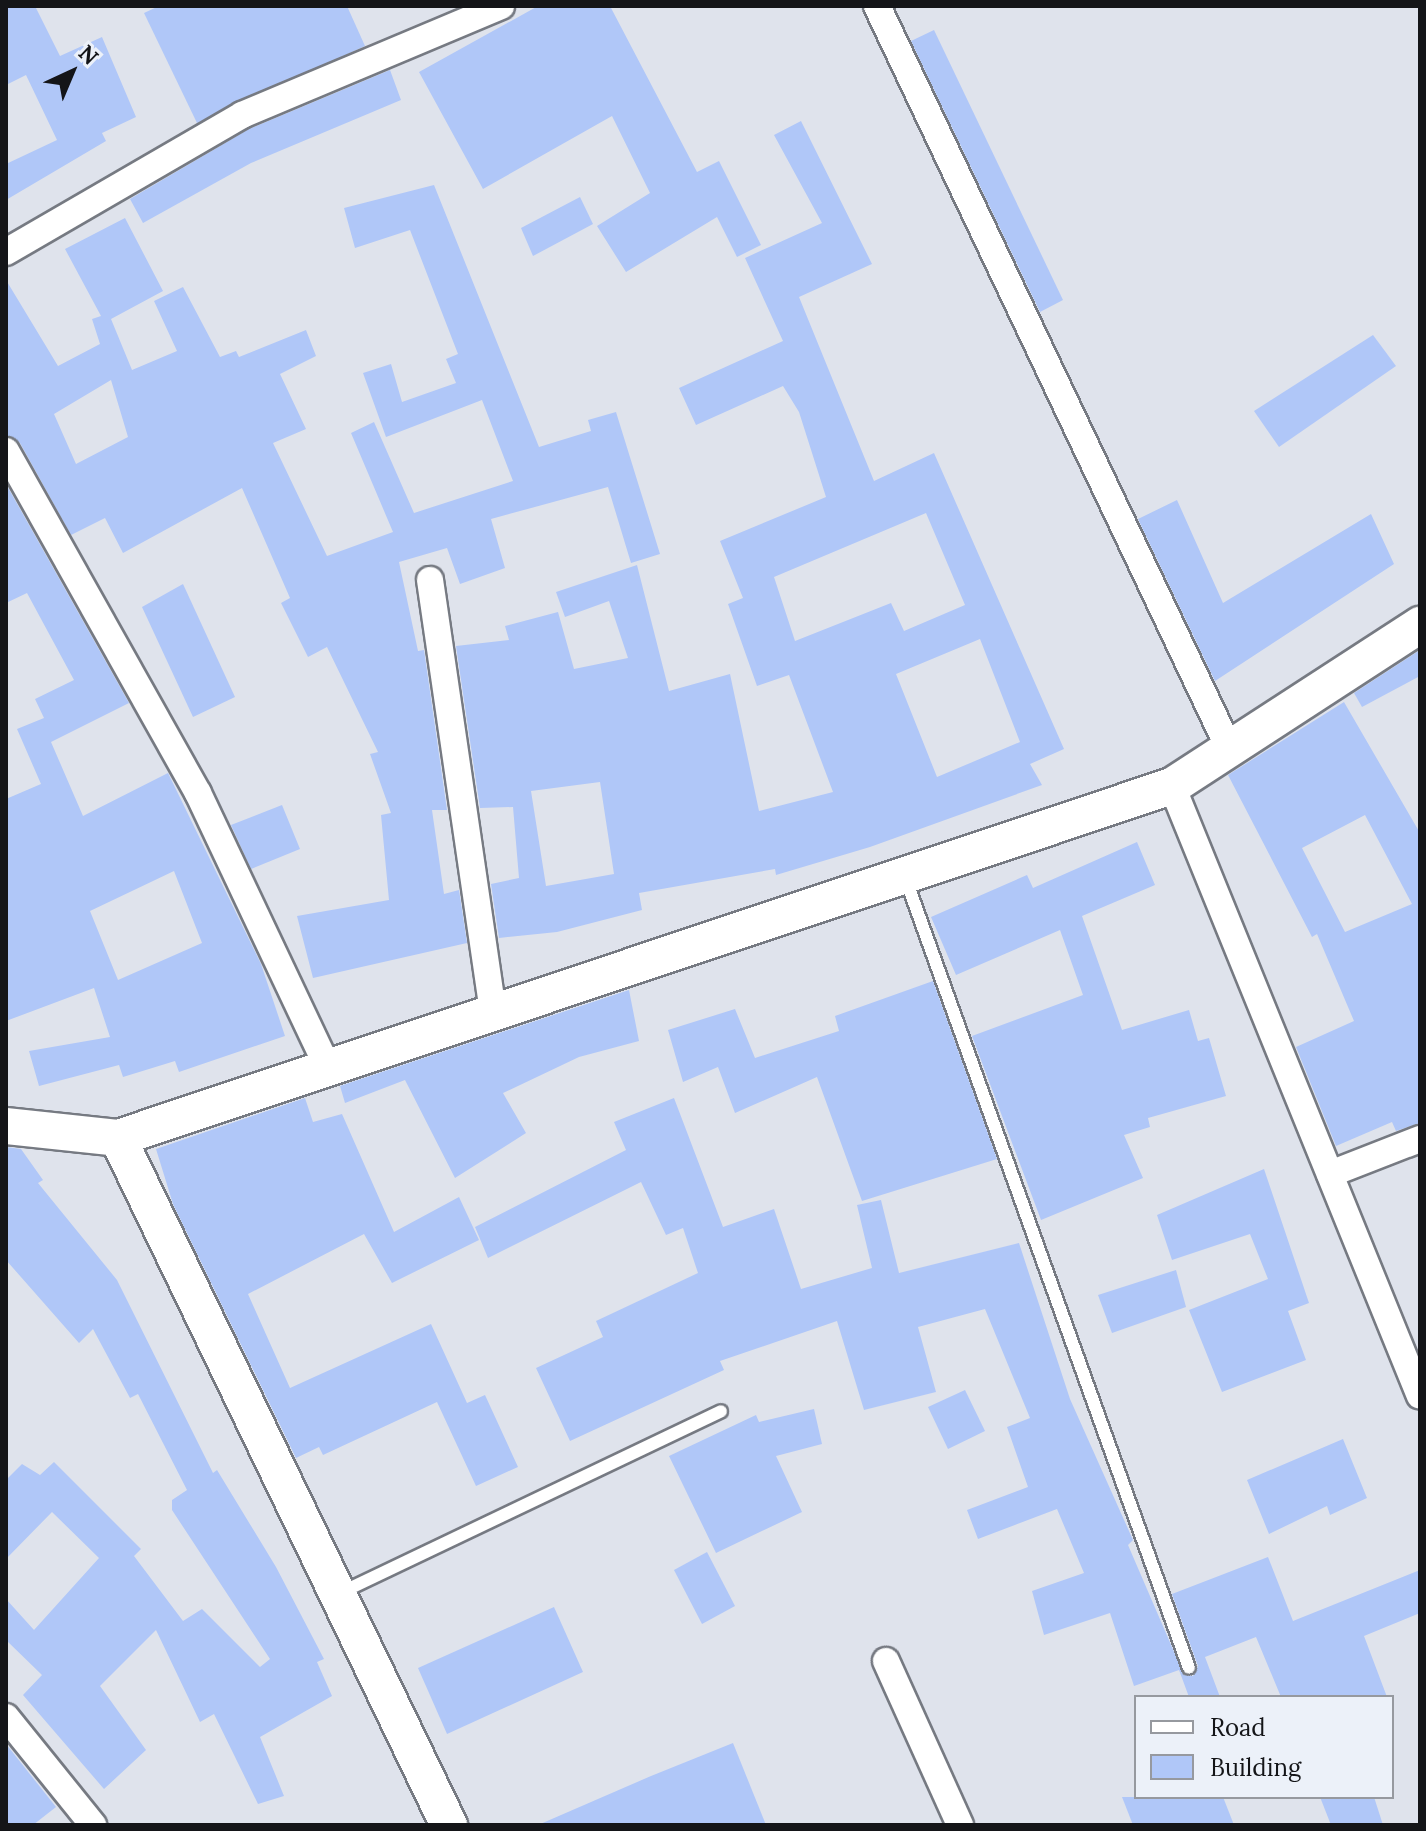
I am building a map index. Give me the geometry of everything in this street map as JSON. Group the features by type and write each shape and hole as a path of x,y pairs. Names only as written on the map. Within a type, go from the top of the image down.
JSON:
{"street":[{"path":"6,252 122,179 242,115 501,6"},
{"path":"877,6 1230,750"},
{"path":"6,451 198,793 327,1066"},
{"path":"430,580 493,1010"},
{"path":"6,1126 118,1138 493,1010 1172,786 1420,625"},
{"path":"1172,786 1420,1396"},
{"path":"118,1138 449,1825"},
{"path":"1330,1174 1420,1139"},
{"path":"886,1661 960,1825"},
{"path":"6,1717 93,1825"}],"lane":[{"path":"904,874 1189,1668"},
{"path":"338,1595 721,1411"}],"building":[{"path":"6,6 35,6 60,56 102,37 136,117 102,133 106,141 6,200 6,164 57,140 26,75 6,85"},
{"path":"159,6 347,6 365,46 197,123 144,13"},
{"path":"538,6 610,6 697,172 719,161 761,245 737,257 717,217 626,272 597,226 650,193 612,116 483,189 419,72"},
{"path":"934,30 1063,300 1040,312 911,41"},
{"path":"390,70 401,100 251,163 143,223 130,199 249,129"},
{"path":"801,121 872,264 799,297 874,481 934,453 1064,749 1030,764 1042,785 870,847 776,875 775,869 639,893 642,910 557,932 499,938 491,884 519,878 513,807 480,808 456,646 509,640 505,626 558,612 574,669 628,658 609,601 565,617 556,592 637,565 669,691 730,674 759,811 833,792 789,675 757,686 728,604 743,598 720,541 826,497 799,412 783,386 696,425 679,388 783,341 745,258 822,223 774,135","holes":["926,513 965,605 904,631 891,603 795,641 774,577","980,639 1020,742 937,777 896,674","600,782 614,874 546,886 531,791"]},
{"path":"434,185 539,447 591,431 588,420 616,412 660,554 631,563 608,487 491,519 505,568 460,584 447,548 399,562 418,651 424,650 447,810 432,810 444,894 459,890 467,943 313,978 297,916 389,900 381,815 391,813 370,754 378,752 327,647 308,657 281,603 290,598 242,488 123,553 105,518 71,535 20,443 6,435 6,280 58,366 100,344 92,319 101,316 65,249 125,218 163,291 111,319 132,370 177,351 154,301 183,287 220,357 236,351 239,357 306,330 316,356 280,374 306,429 273,443 327,556 393,532 351,433 374,422 414,513 513,481 482,400 386,437 363,373 391,364 402,402 456,383 446,359 458,354 410,230 355,248 344,208","holes":["111,380 128,437 76,464 54,414"]},
{"path":"580,197 593,224 533,256 521,228"},
{"path":"1373,335 1396,366 1279,447 1254,411"},
{"path":"6,484 129,703 51,742 83,816 168,773 261,964 285,1036 179,1072 175,1061 123,1077 119,1065 39,1086 29,1051 110,1037 94,988 6,1021 6,799 41,784 17,729 44,718 35,699 74,680 27,593 6,603","holes":["174,871 202,943 118,980 90,911"]},
{"path":"1177,500 1223,603 1371,514 1394,564 1215,681 1138,519"},
{"path":"183,584 235,697 193,717 142,607"},
{"path":"1420,650 1420,676 1362,707 1354,693"},
{"path":"1344,702 1420,833 1420,1123 1396,1131 1392,1122 1336,1146 1296,1047 1354,1021 1317,934 1312,937 1228,775","holes":["1365,815 1412,904 1345,932 1302,848"]},
{"path":"282,805 300,849 251,869 231,825"},
{"path":"1137,842 1155,885 1082,916 1122,1030 1189,1010 1198,1041 1209,1038 1226,1096 1148,1118 1150,1127 1124,1135 1143,1178 1041,1220 972,1036 1083,995 1060,930 956,975 931,917 1027,875 1033,888"},
{"path":"933,981 997,1159 862,1201 817,1077 735,1113 718,1067 683,1082 668,1030 735,1009 755,1058 839,1031 835,1016"},
{"path":"629,990 639,1041 579,1057 503,1093 526,1133 455,1178 405,1080 345,1103 340,1086"},
{"path":"305,1098 313,1122 342,1114 394,1232 459,1197 479,1240 392,1283 364,1234 248,1294 290,1388 431,1324 467,1403 485,1395 518,1467 476,1486 437,1402 323,1455 319,1447 296,1458 173,1204 156,1149"},
{"path":"674,1098 723,1227 774,1209 801,1289 872,1268 857,1205 881,1200 899,1273 1019,1243 1070,1399 1133,1540 1128,1545 1184,1675 1193,1676 1198,1666 1172,1594 1268,1557 1293,1621 1420,1570 1420,1613 1364,1636 1386,1695 1280,1695 1256,1637 1205,1657 1219,1695 1188,1695 1179,1670 1134,1686 1110,1613 1044,1635 1032,1591 1084,1573 1057,1509 978,1539 967,1510 1028,1487 1007,1427 1030,1418 985,1309 918,1327 936,1392 864,1410 837,1321 720,1361 724,1370 570,1441 536,1368 603,1337 596,1321 698,1273 683,1228 666,1235 641,1182 488,1258 475,1227 626,1150 614,1122"},
{"path":"6,1147 21,1149 43,1180 38,1183 117,1280 213,1473 217,1470 276,1567 324,1659 317,1662 332,1696 260,1737 284,1796 258,1804 214,1714 200,1722 156,1630 100,1686 146,1750 104,1789 23,1695 42,1675 6,1640 6,1599 34,1630 99,1558 52,1512 6,1559 6,1480 22,1464 40,1475 54,1462 141,1549 134,1556 183,1621 202,1609 260,1667 270,1659 172,1510 172,1500 187,1490 138,1394 130,1398 93,1329 79,1343 6,1260"},
{"path":"1264,1169 1309,1303 1288,1311 1306,1360 1222,1392 1189,1310 1268,1279 1250,1234 1172,1260 1157,1215"},
{"path":"1176,1270 1186,1307 1112,1333 1098,1295"},
{"path":"965,1390 985,1431 948,1449 928,1407"},
{"path":"814,1409 822,1444 776,1456 802,1512 716,1553 669,1456 756,1415 759,1422"},
{"path":"1343,1439 1367,1498 1330,1515 1327,1506 1269,1534 1247,1480"},
{"path":"707,1552 735,1606 702,1624 674,1570"},
{"path":"554,1607 583,1672 447,1734 418,1668"},
{"path":"733,1743 766,1825 538,1825 651,1776"},
{"path":"6,1744 56,1807 33,1825 6,1825"},
{"path":"1122,1797 1224,1799 1234,1825 1133,1825"},
{"path":"1321,1799 1375,1799 1383,1825 1331,1825"}]}
